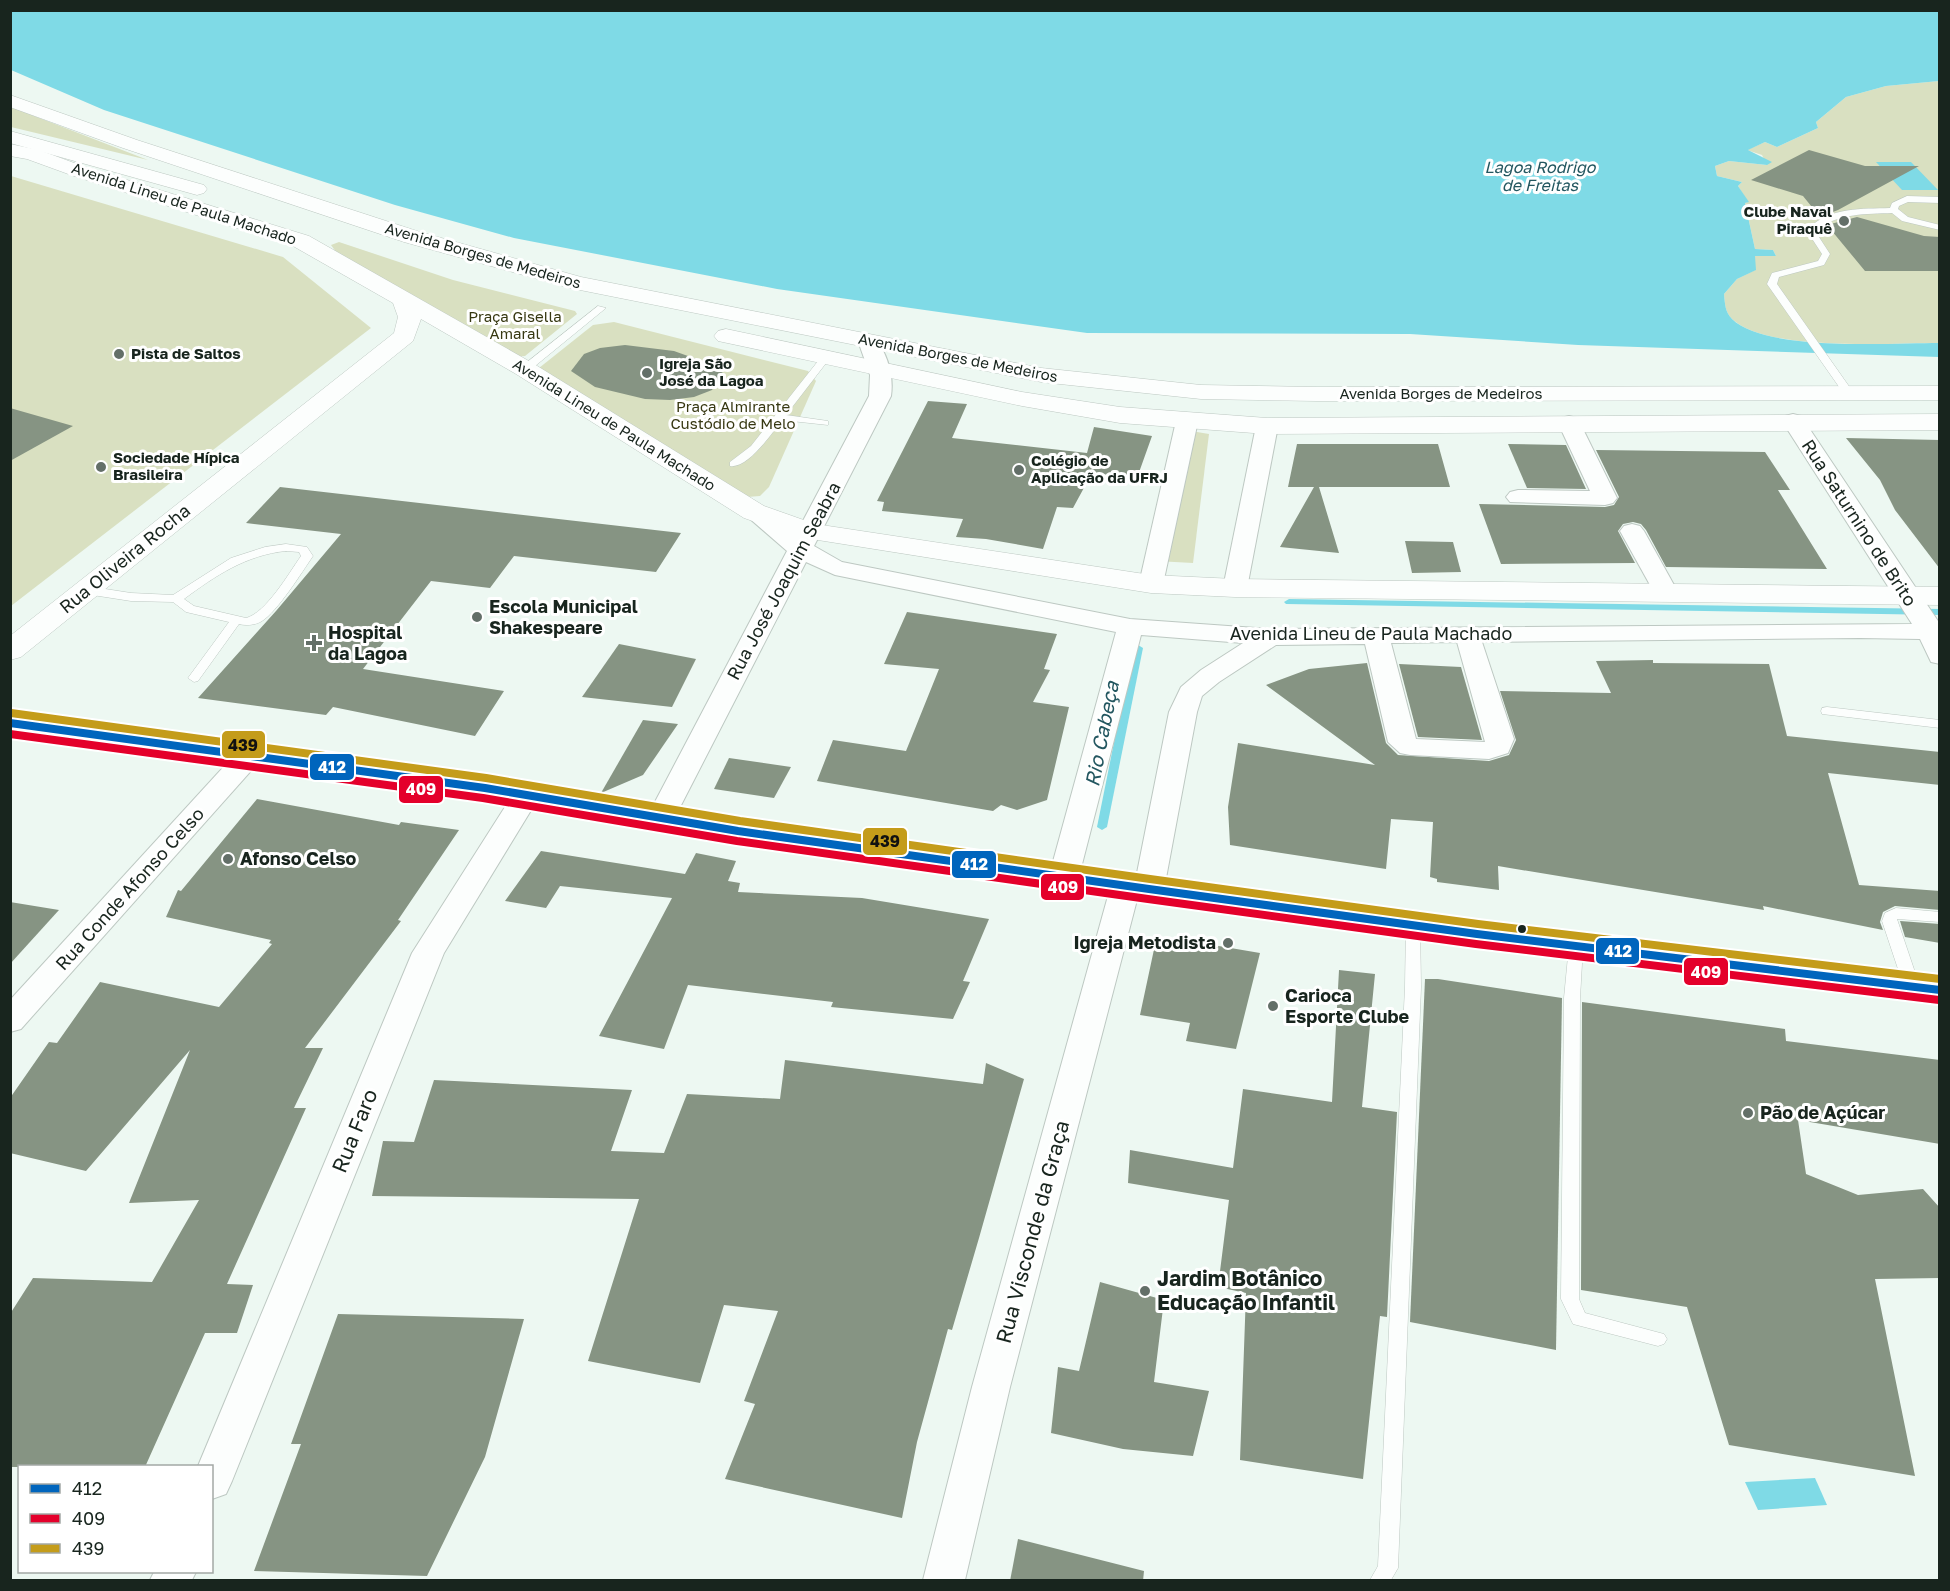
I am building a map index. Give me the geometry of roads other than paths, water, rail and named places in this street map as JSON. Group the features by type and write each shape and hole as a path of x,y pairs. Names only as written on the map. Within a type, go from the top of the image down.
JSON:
{"main road":[{"name":"Avenida Borges de Medeiros","path":"10,100 130,144 423,240 578,283 1041,375 1201,392 1343,394 1843,386 1940,393"},
{"name":"Avenida Borges de Medeiros","path":"10,137 287,214 568,300 646,318"},
{"path":"10,144 39,144"},
{"name":"Avenida Lineu de Paula Machado","path":"10,150 32,154 78,171 302,241 525,369 754,512 804,540 1151,584 1235,588 1908,598 1940,596"},
{"path":"10,160 78,171"},
{"path":"402,299 411,314 411,321 405,336 482,345"},
{"name":"Avenida Borges de Medeiros","path":"702,330 1022,399 1120,415 1187,421 1267,426 1792,421 1940,422"},
{"name":"Rua Oliveira Rocha","path":"10,651 405,336"},
{"path":"1187,421 1197,412 1294,406 1318,402 1343,394"},
{"path":"1792,421 1798,411 1816,406 1940,404"},
{"path":"10,723 527,794 738,831 1138,887 1576,946 1926,988"}],"street":[{"name":"Rua José Joaquim Seabra","path":"661,817 880,396 883,384 880,370 868,342"},
{"path":"1151,584 1187,421"},
{"name":"Rua Saturnino de Brito","path":"1792,421 1932,631 1940,656"},
{"path":"1518,497 1605,498 1569,423"},
{"path":"1235,588 1267,426"},
{"path":"1632,531 1667,594"},
{"name":"Avenida Lineu de Paula Machado","path":"804,540 836,568 1130,627 1270,637 1932,631"},
{"path":"1064,876 1130,627"},
{"path":"1376,635 1401,742 1410,747 1489,751 1498,747 1500,739 1467,634"},
{"name":"Rua Visconde da Graça","path":"944,1581 991,1387 1138,887 1190,693 1210,676 1270,637"},
{"name":"Rua Conde Afonso Celso","path":"10,1021 249,756"},
{"name":"Rua Faro","path":"213,1479 428,953 527,794"}],"lane":[{"path":"1894,210 1894,206 1907,199 1940,200"},
{"path":"1843,386 1772,284 1775,275 1825,260 1826,254 1813,234 1814,228 1821,221 1835,216 1894,210 1905,219 1940,228"},
{"path":"525,369 601,308"},
{"path":"734,464 755,448 825,358"},
{"path":"781,417 824,423"},
{"path":"86,590 131,597 176,599 190,609 246,622 258,619 307,556 303,549 290,546 259,552 215,571 176,599"},
{"path":"194,678 235,621"},
{"path":"1827,711 1940,724"},
{"path":"1926,988 1888,921 1890,916 1896,913 1940,917"},
{"path":"1380,1581 1388,1569 1413,925"},
{"path":"1576,946 1572,998 1570,1299 1579,1319 1658,1339"}],"water":[{"name":"Lagoa Rodrigo de Freitas","path":"10,11 1939,11 1939,81 1886,86 1846,97 1816,122 1818,128 1777,147 1765,142 1748,150 1772,162 1767,165 1729,161 1715,166 1717,176 1742,182 1738,186 1749,202 1745,203 1755,249 1773,250 1776,256 1755,256 1756,270 1737,279 1724,294 1727,311 1732,319 1749,330 1772,337 1800,341 1862,344 1939,343 1939,357 1578,345 1410,334 1087,333 777,289 514,238 395,205 104,110 11,70"},
{"path":"1876,162 1911,162 1938,190 1902,190"},
{"path":"1815,1478 1827,1505 1758,1510 1745,1482"}],"waterway":[{"path":"1289,602 1940,612"},
{"name":"Rio Cabeça","path":"1102,827 1138,648"}],"place":[{"name":"Clube Naval Piraquê","path":"1844,221"},
{"name":"Pista de Saltos","path":"119,354"},
{"name":"Igreja São José da Lagoa","path":"647,373"},
{"name":"Sociedade Hípica Brasileira","path":"101,467"},
{"name":"Colégio de Aplicação da UFRJ","path":"1019,470"},
{"name":"Escola Municipal Shakespeare","path":"477,617"},
{"name":"Hospital da Lagoa","path":"314,643"},
{"name":"Afonso Celso","path":"228,859"},
{"name":"Igreja Metodista","path":"1228,943"},
{"name":"Carioca Esporte Clube","path":"1273,1006"},
{"name":"Pão de Açúcar","path":"1748,1113"},
{"name":"Jardim Botânico Educação Infantil","path":"1145,1291"}],"park label":[{"name":"Praça Gisella Amaral","path":"515,326"},
{"name":"Praça Almirante Custódio de Melo","path":"733,416"}]}
